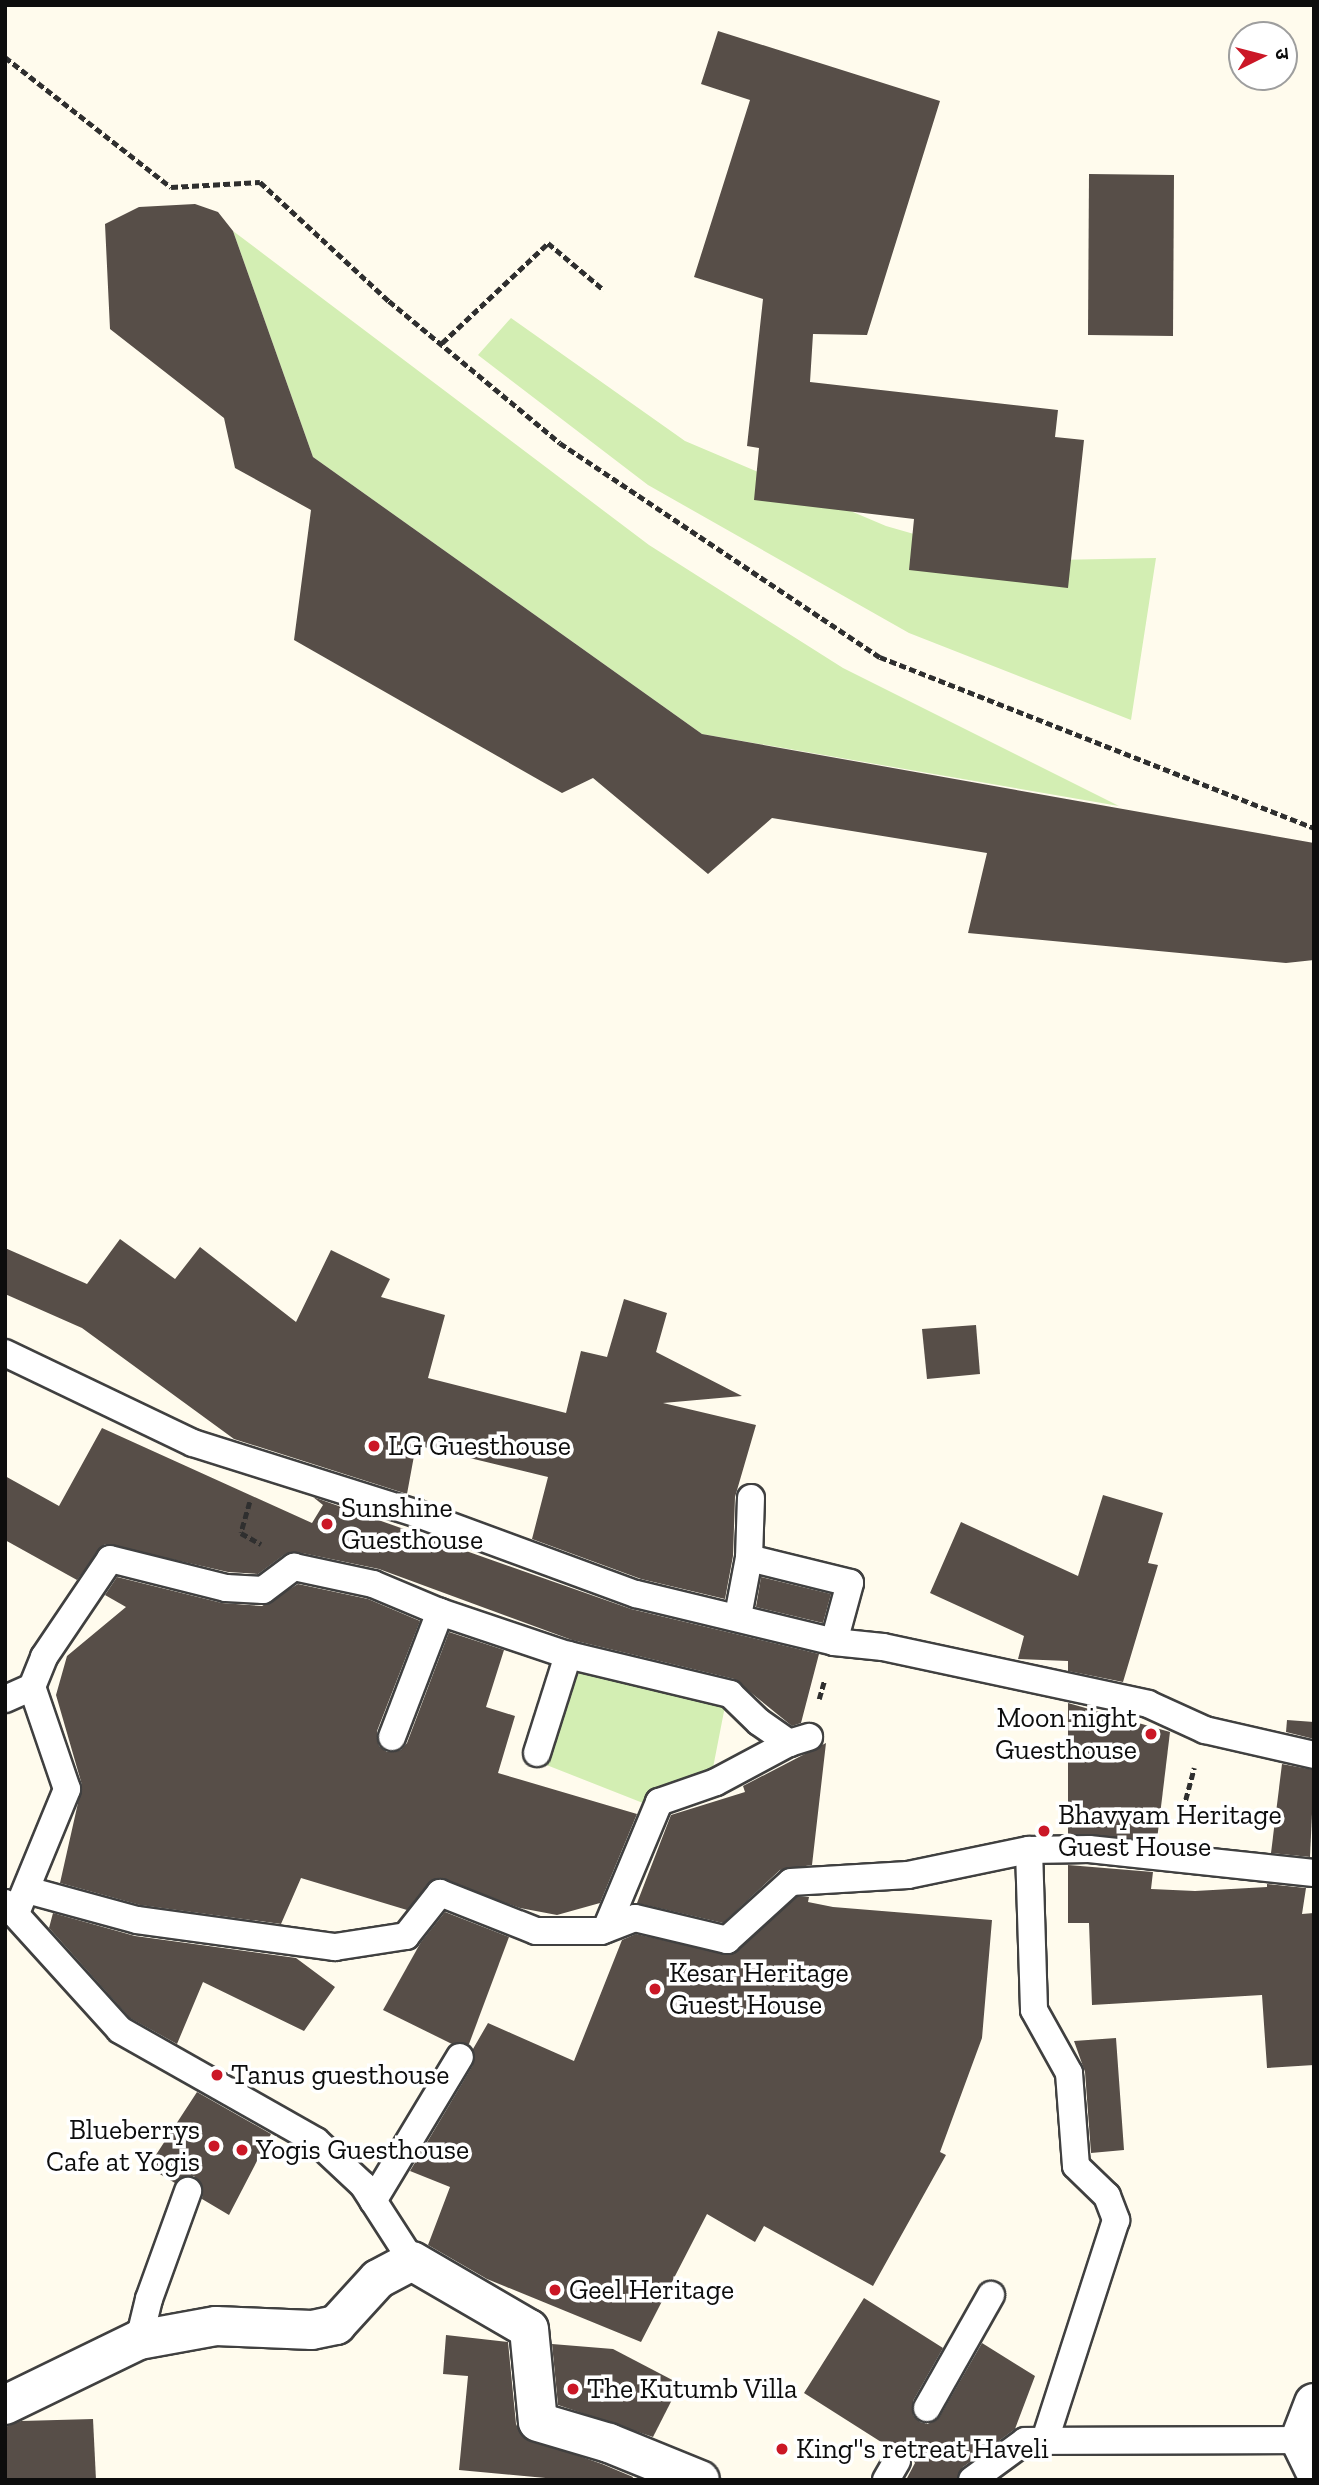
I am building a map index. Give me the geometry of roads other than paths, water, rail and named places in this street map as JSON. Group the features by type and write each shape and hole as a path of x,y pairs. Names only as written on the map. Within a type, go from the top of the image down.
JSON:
{"street":[{"path":"5,2405 139,2340 216,2326 313,2330 336,2325 378,2279 412,2261 529,2329 538,2422 609,2443 700,2480"},
{"path":"1307,2454 1314,2403"}],"lane":[{"path":"5,1353 193,1443 418,1514 636,1594 738,1616 834,1642 883,1647 1147,1704 1205,1730 1314,1755"},
{"path":"738,1616 749,1558 751,1498"},
{"path":"749,1558 849,1583 834,1642"},
{"path":"16,1902 67,1789 32,1687 44,1657 110,1559 226,1588 263,1590 294,1567 373,1584 440,1612 568,1655 730,1694 759,1722 799,1740 716,1782 659,1802 606,1929"},
{"path":"392,1737 440,1612"},
{"path":"537,1753 568,1655"},
{"path":"5,1699 32,1687"},
{"path":"16,1902 335,1947 406,1936 440,1893 536,1931 606,1929 635,1918 727,1940 791,1882 908,1875 1029,1850 1058,1847 1170,1856 1314,1873"},
{"path":"1029,1850 1034,2010 1069,2073 1076,2166 1107,2196 1116,2220 1045,2440"},
{"path":"16,1902 120,2029 316,2141 363,2185 412,2261"},
{"path":"373,2201 460,2057"},
{"path":"139,2340 149,2299 188,2191"},
{"path":"927,2408 991,2295"},
{"path":"972,2480 1026,2441 1307,2454"}],"place":[{"name":"LG Guesthouse","path":"374,1446"},
{"name":"Sunshine Guesthouse","path":"327,1524"},
{"name":"Moon night Guesthouse","path":"1151,1734"},
{"name":"Bhavyam Heritage Guest House","path":"1044,1831"},
{"name":"Kesar Heritage Guest House","path":"655,1989"},
{"name":"Tanus guesthouse","path":"217,2075"},
{"name":"Blueberrys Cafe at Yogis","path":"214,2146"},
{"name":"Yogis Guesthouse","path":"242,2150"},
{"name":"Geel Heritage","path":"555,2290"},
{"name":"The Kutumb Villa","path":"573,2389"},
{"name":"King\"s retreat Haveli","path":"782,2449"}]}
